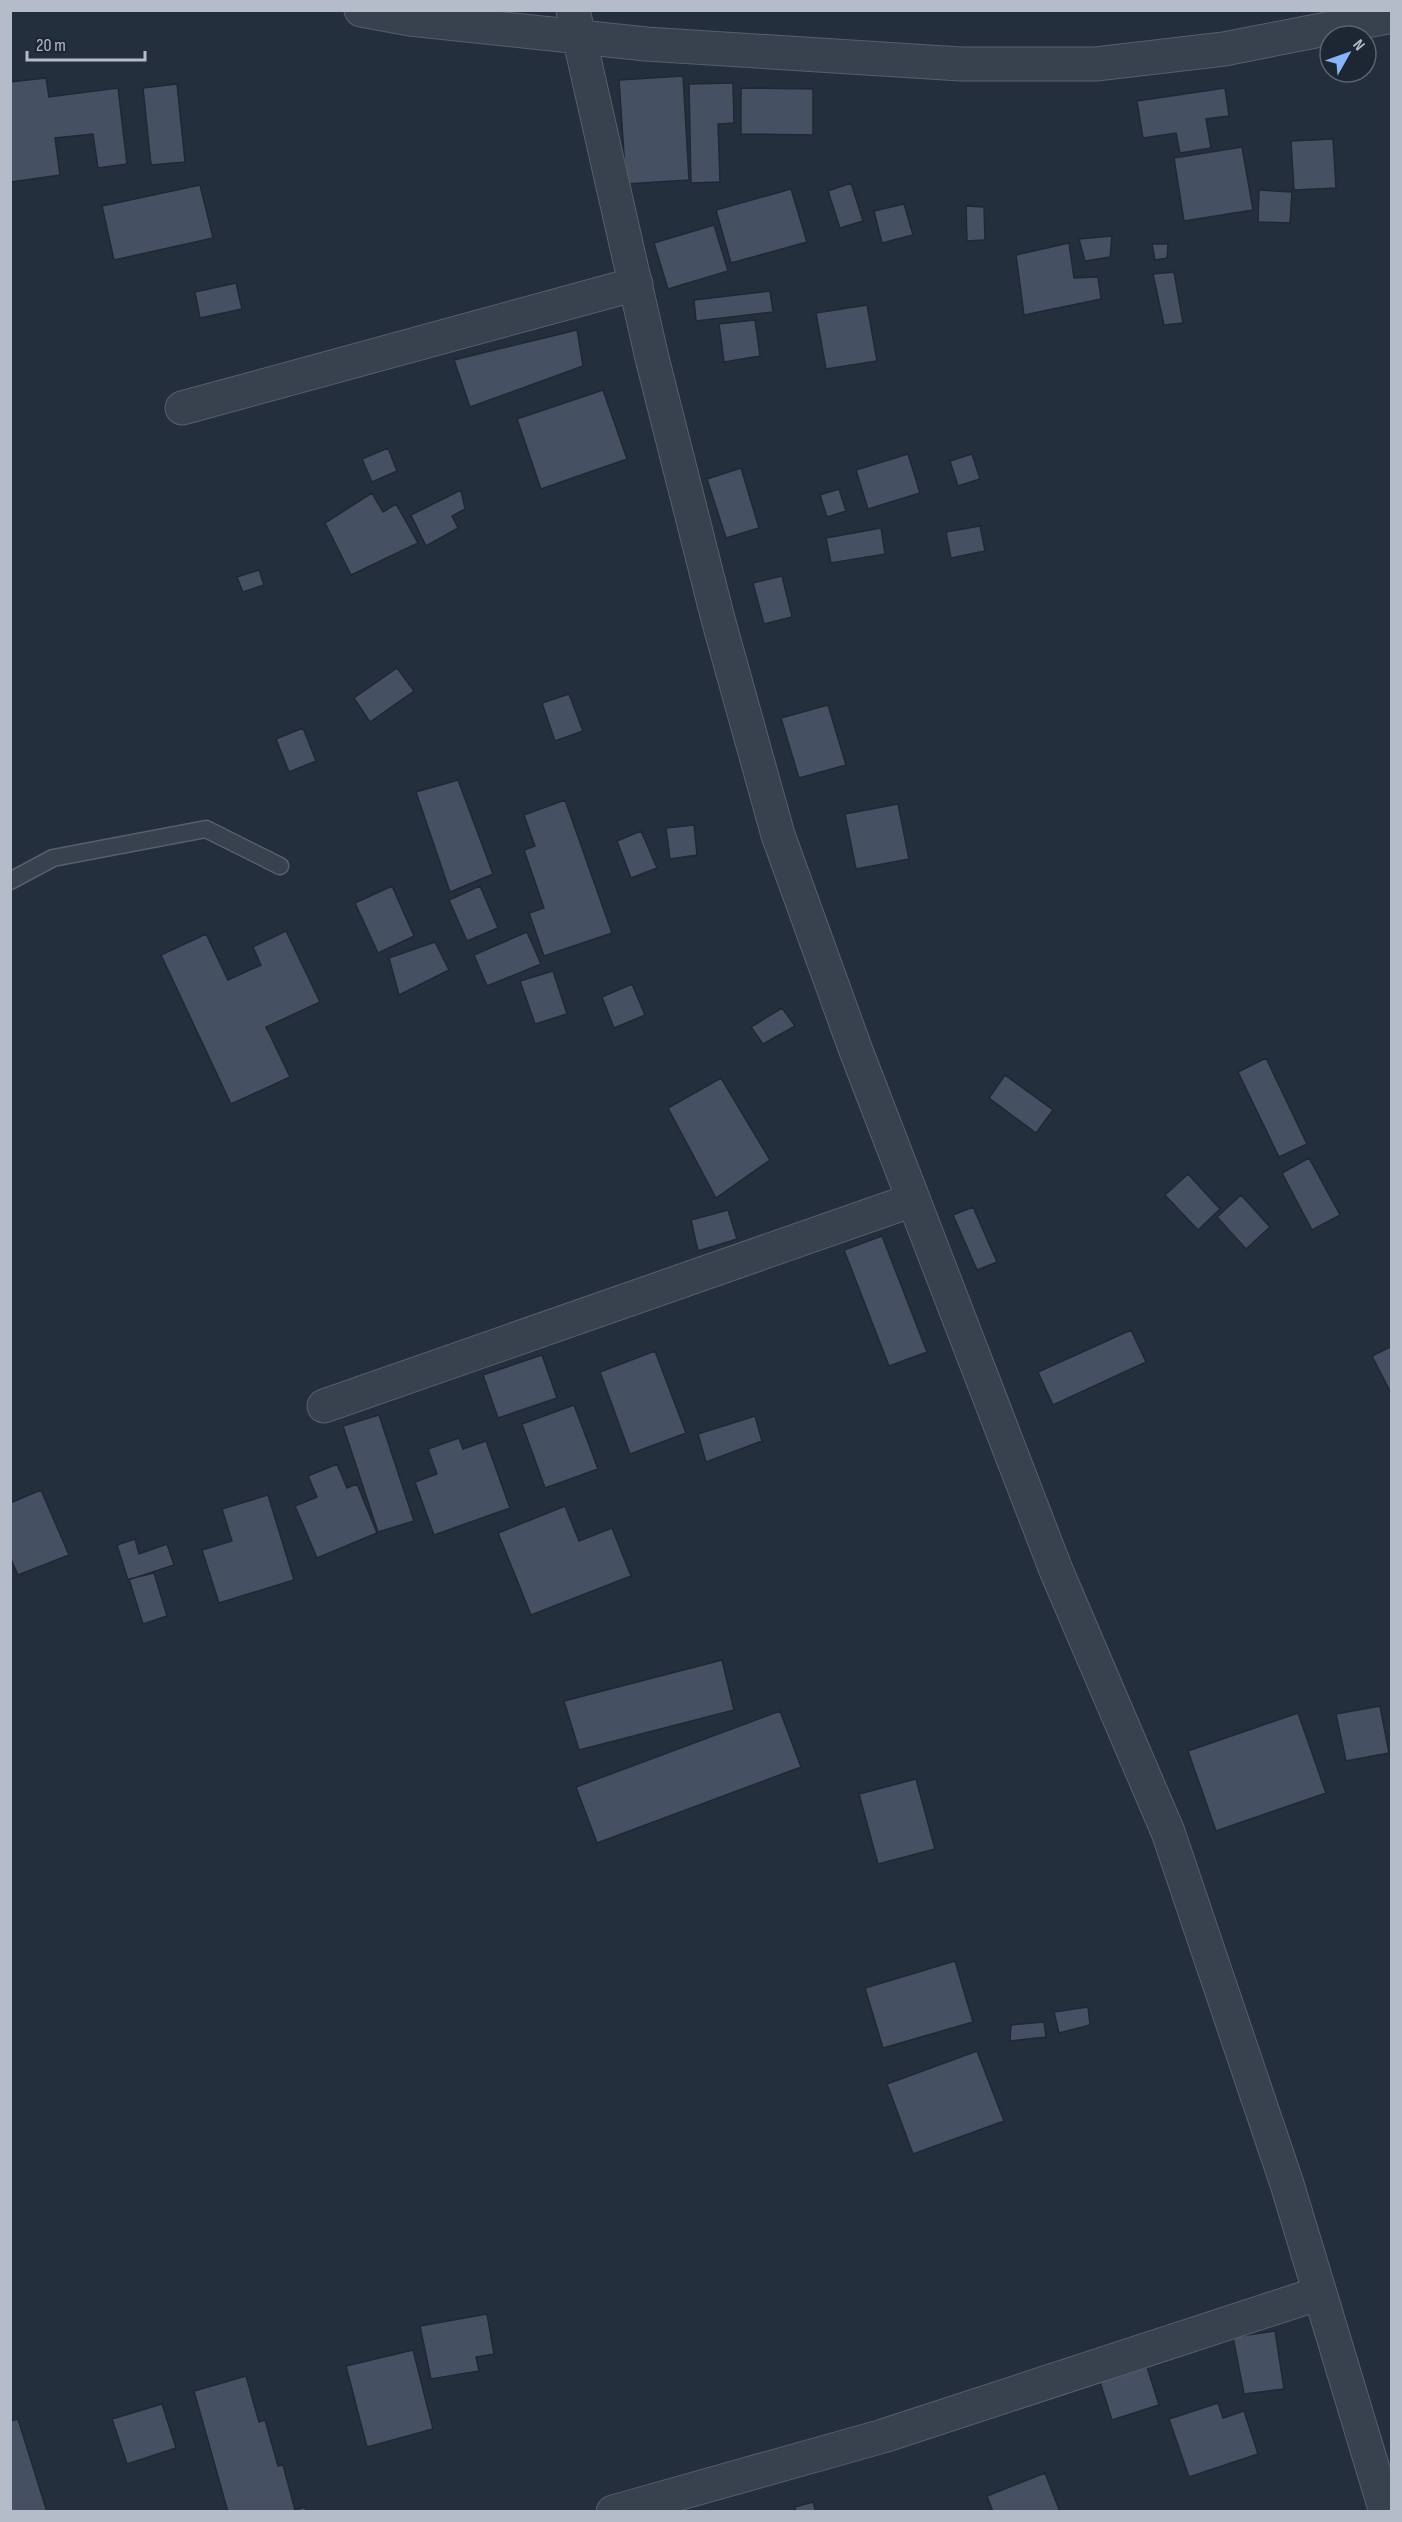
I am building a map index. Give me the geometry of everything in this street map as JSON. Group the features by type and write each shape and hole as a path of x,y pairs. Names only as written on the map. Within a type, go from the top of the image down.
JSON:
{"street":[{"path":"361,10 410,19 576,23 646,44 961,64 1096,64 1224,49 1392,16"},
{"path":"576,23 636,284 718,619 778,835 855,1048 1056,1570 1168,1832 1287,2184 1386,2511"},
{"path":"182,408 636,284"},
{"path":"324,1406 913,1200"},
{"path":"613,2511 884,2436 1320,2293"}],"lane":[{"path":"10,881 53,858 206,829 280,866"}],"building":[{"path":"683,76 689,180 626,184 619,80"},
{"path":"46,78 49,97 118,88 127,164 98,168 93,134 55,138 60,175 11,182 10,82"},
{"path":"733,83 734,123 718,124 720,182 691,183 689,84"},
{"path":"177,84 185,162 151,165 143,88"},
{"path":"741,88 813,89 813,135 741,134"},
{"path":"1225,88 1229,116 1206,119 1211,148 1180,153 1176,133 1143,138 1137,101"},
{"path":"1333,139 1336,188 1294,190 1291,141"},
{"path":"1242,147 1253,210 1184,221 1174,158"},
{"path":"851,183 863,221 840,228 828,191"},
{"path":"200,185 213,238 114,260 102,206"},
{"path":"791,189 807,242 731,263 716,210"},
{"path":"1259,190 1292,192 1290,223 1258,222"},
{"path":"904,204 913,235 882,243 874,211"},
{"path":"966,206 984,207 985,240 967,241"},
{"path":"714,225 728,271 668,289 654,243"},
{"path":"1112,236 1110,257 1085,261 1079,239"},
{"path":"1069,243 1074,278 1098,277 1101,299 1024,315 1016,255"},
{"path":"1152,244 1168,244 1167,258 1155,260"},
{"path":"1174,272 1183,323 1164,325 1153,274"},
{"path":"236,283 242,309 200,318 195,292"},
{"path":"770,291 773,312 696,321 694,300"},
{"path":"867,305 877,361 826,369 816,313"},
{"path":"755,320 760,356 724,362 719,324"},
{"path":"577,330 583,366 470,407 454,360"},
{"path":"603,390 627,459 541,489 517,419"},
{"path":"388,448 397,471 372,482 362,459"},
{"path":"908,454 920,493 868,509 856,470"},
{"path":"972,454 980,479 958,486 950,461"},
{"path":"741,468 759,528 726,538 707,479"},
{"path":"839,489 846,511 827,517 820,495"},
{"path":"461,490 465,509 452,516 458,528 426,546 411,515"},
{"path":"372,493 383,512 396,504 418,543 351,575 325,523"},
{"path":"980,526 985,551 951,558 946,532"},
{"path":"881,528 885,554 831,563 826,538"},
{"path":"259,570 264,585 243,592 237,577"},
{"path":"782,576 792,617 764,624 753,583"},
{"path":"397,668 414,691 370,722 354,698"},
{"path":"569,694 583,731 555,741 542,703"},
{"path":"828,705 846,765 799,778 781,718"},
{"path":"303,728 316,761 289,772 276,739"},
{"path":"458,780 493,874 450,892 416,792"},
{"path":"565,800 612,933 544,956 529,913 544,908 524,850 535,846 524,815"},
{"path":"898,804 909,859 856,869 845,814"},
{"path":"694,825 697,855 670,859 666,828"},
{"path":"641,831 657,868 631,878 617,841"},
{"path":"392,886 414,936 378,953 355,903"},
{"path":"480,886 498,928 467,941 449,900"},
{"path":"286,931 320,1002 266,1027 290,1077 231,1104 161,955 206,934 228,980 261,965 253,947"},
{"path":"527,932 541,964 487,986 474,955"},
{"path":"435,942 449,970 399,995 389,958"},
{"path":"553,971 567,1014 535,1024 520,981"},
{"path":"632,984 645,1015 614,1028 602,997"},
{"path":"782,1008 795,1026 763,1044 751,1027"},
{"path":"1266,1058 1307,1144 1279,1157 1238,1072"},
{"path":"1005,1075 1053,1110 1036,1133 989,1098"},
{"path":"721,1078 770,1160 716,1198 668,1108"},
{"path":"1309,1158 1340,1215 1312,1230 1282,1173"},
{"path":"1188,1174 1220,1209 1198,1230 1165,1195"},
{"path":"1241,1195 1270,1227 1246,1249 1217,1217"},
{"path":"973,1207 997,1262 977,1270 953,1215"},
{"path":"728,1210 737,1239 698,1251 691,1220"},
{"path":"882,1236 927,1352 889,1366 844,1250"},
{"path":"1131,1330 1146,1362 1053,1405 1038,1372"},
{"path":"1392,1346 1392,1393 1391,1393 1372,1356"},
{"path":"655,1351 686,1433 630,1454 600,1372"},
{"path":"542,1355 557,1398 498,1418 483,1375"},
{"path":"574,1405 598,1469 545,1488 522,1424"},
{"path":"379,1415 414,1521 378,1532 343,1426"},
{"path":"755,1416 762,1441 706,1462 698,1434"},
{"path":"459,1438 463,1449 486,1441 510,1508 434,1535 415,1482 437,1474 428,1449"},
{"path":"337,1464 347,1488 357,1484 377,1533 317,1558 295,1506 317,1497 308,1476"},
{"path":"41,1490 69,1555 18,1575 10,1557 10,1503"},
{"path":"268,1495 294,1580 219,1603 202,1550 232,1541 222,1509"},
{"path":"565,1506 579,1541 612,1528 631,1576 531,1615 498,1533"},
{"path":"135,1539 139,1554 167,1544 174,1565 128,1580 117,1545"},
{"path":"154,1573 167,1616 143,1624 129,1579"},
{"path":"722,1660 734,1710 579,1750 564,1701"},
{"path":"1380,1706 1389,1753 1346,1761 1336,1714"},
{"path":"780,1711 801,1767 597,1843 576,1787"},
{"path":"1298,1713 1326,1793 1216,1831 1188,1751"},
{"path":"916,1779 935,1849 878,1864 859,1794"},
{"path":"955,1961 973,2022 883,2048 865,1988"},
{"path":"1088,2007 1090,2025 1059,2033 1054,2012"},
{"path":"1044,2022 1046,2037 1010,2041 1011,2025"},
{"path":"977,2051 1004,2121 913,2154 887,2084"},
{"path":"487,2314 494,2354 476,2357 479,2371 431,2379 420,2326"},
{"path":"1275,2331 1284,2389 1244,2394 1233,2337"},
{"path":"413,2350 433,2429 367,2447 346,2366"},
{"path":"1147,2367 1159,2405 1112,2420 1100,2382"},
{"path":"246,2376 259,2422 265,2420 278,2466 283,2465 295,2510 305,2507 306,2512 228,2512 194,2391"},
{"path":"1218,2403 1223,2418 1244,2411 1258,2454 1189,2477 1169,2419"},
{"path":"162,2404 176,2448 127,2464 112,2419"},
{"path":"18,2419 47,2512 10,2512 10,2421"},
{"path":"1045,2473 1060,2512 993,2512 987,2496"},
{"path":"813,2502 816,2512 796,2512 795,2507"}]}
